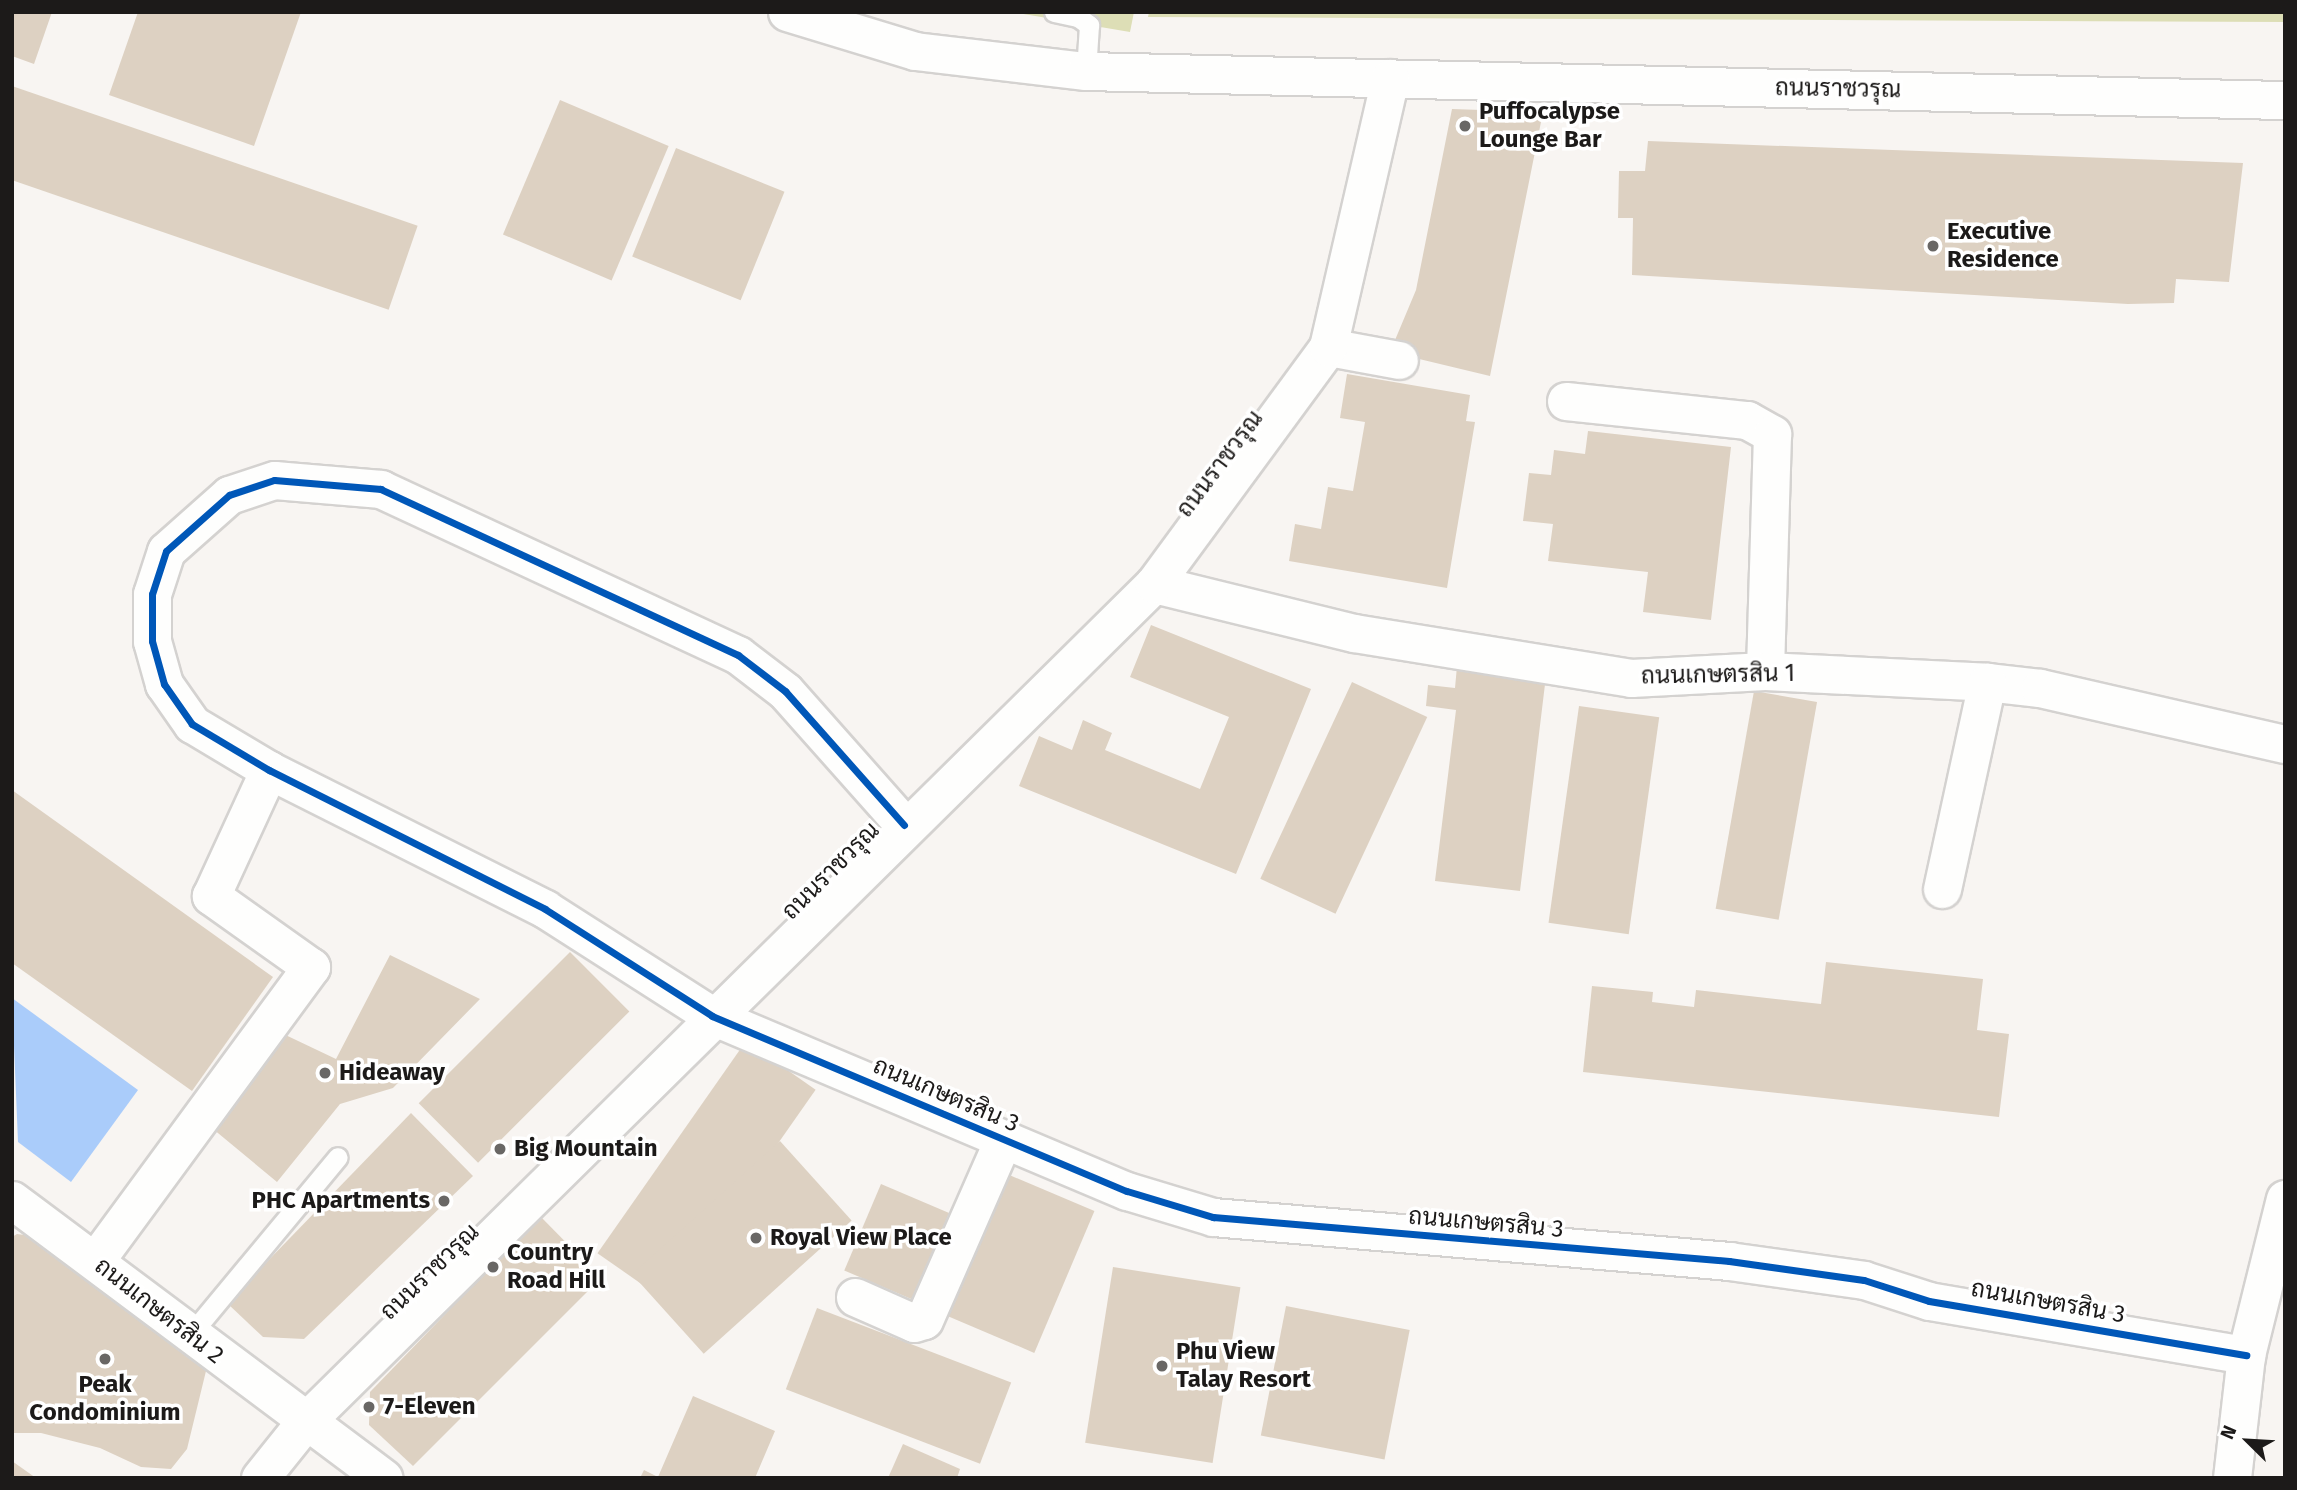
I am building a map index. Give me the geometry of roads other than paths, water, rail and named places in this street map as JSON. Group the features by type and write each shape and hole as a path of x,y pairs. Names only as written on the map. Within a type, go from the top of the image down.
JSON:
{"street":[{"name":"ถนนราชวรุณ","path":"787,12 915,51 1086,71 2285,100"},
{"name":"ถนนราชวรุณ","path":"260,1478 304,1423 904,825 1154,584 1328,347 1390,78"},
{"path":"1328,347 1399,360"},
{"path":"1566,401 1747,420 1772,434 1765,671"},
{"name":"ถนนเกษตรสิน 3","path":"904,825 785,691 738,655 381,489 320,481 274,480 229,495 166,551 152,594 152,641 164,684 192,724 269,770 545,909 712,1016 1127,1191 1213,1217 1729,1261 1864,1280 1929,1301 2246,1355"},
{"name":"ถนนเกษตรสิน 1","path":"1154,584 1354,633 1631,678 1765,671 1987,682 2040,688 2285,744"},
{"path":"1942,889 1987,682"},
{"path":"95,1261 311,967 211,896 269,770"},
{"path":"855,1297 914,1323 923,1321 1003,1140"},
{"path":"2231,1478 2246,1355 2285,1199"},
{"name":"ถนนเกษตรสิน 2","path":"12,1200 304,1423 384,1478"}],"lane":[{"path":"1054,12 1089,25 1086,71"},
{"path":"190,1335 338,1157"}],"water":[{"path":"12,998 138,1090 71,1182 18,1142"}],"place":[{"name":"Puffocalypse Lounge Bar","path":"1465,126"},
{"name":"Executive Residence","path":"1933,246"},
{"name":"Hideaway","path":"325,1073"},
{"name":"Big Mountain","path":"500,1149"},
{"name":"PHC Apartments","path":"444,1201"},
{"name":"Royal View Place","path":"756,1238"},
{"name":"Country Road Hill","path":"493,1267"},
{"name":"Peak Condominium","path":"105,1359"},
{"name":"Phu View Talay Resort","path":"1162,1366"},
{"name":"7-Eleven","path":"369,1407"}]}
